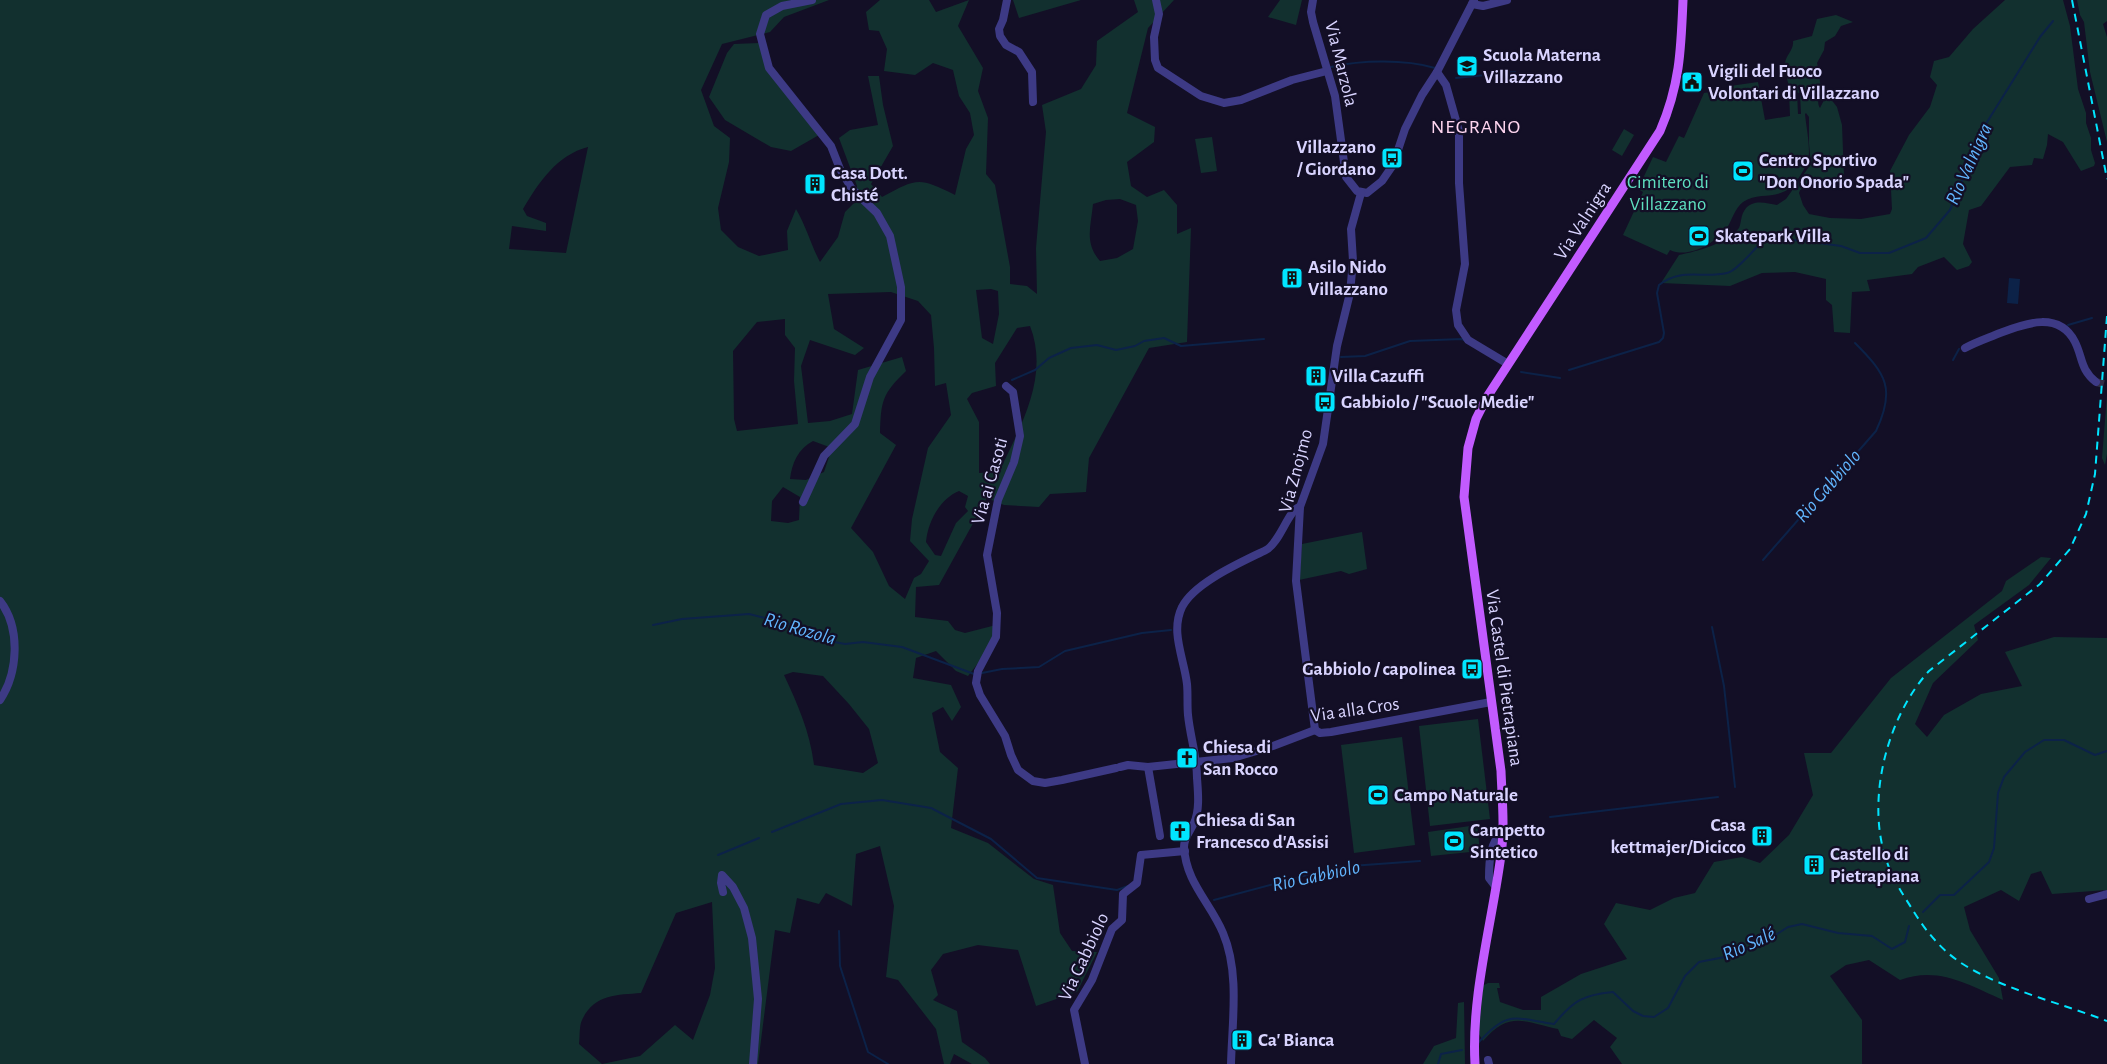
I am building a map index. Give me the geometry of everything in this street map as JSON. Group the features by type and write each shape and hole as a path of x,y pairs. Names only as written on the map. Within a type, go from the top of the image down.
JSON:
{"main road":[{"name":"Via Valnigra","path":"1508,364 1660,131 1673,99 1678,77 1683,0"},
{"name":"Via Castel di Pietrapiana","path":"1475,1064 1475,1028 1503,830 1501,771 1467,526 1464,497 1465,469 1476,419 1487,397 1508,364"}],"street":[{"path":"803,502 824,456 855,424 870,377 901,320 901,287 890,236 877,214 852,189 825,137 774,76 765,59 760,34 766,15 782,6 812,0"},
{"path":"1007,0 999,29 1000,36 1006,45 1019,52 1032,72 1032,102"},
{"path":"1156,0 1159,14 1154,37 1155,60 1158,68 1201,96 1224,103 1241,100 1292,80 1327,71"},
{"name":"Via Marzola","path":"1313,0 1311,12 1313,22 1338,109 1344,167 1350,184 1359,192"},
{"path":"1359,192 1373,190 1389,171 1405,129 1473,2 1483,6 1507,0"},
{"path":"1437,72 1446,85 1459,131 1459,183 1465,264 1456,310 1458,325 1468,340 1508,364"},
{"name":"Via Znojmo","path":"1315,730 1296,581 1300,507 1323,444 1337,346 1350,293 1353,261 1351,229 1359,192"},
{"path":"1965,348 2020,326 2035,322 2050,322 2068,331 2076,343 2087,374 2096,382"},
{"name":"Via ai Casoti","path":"1006,386 1013,392 1020,436 1014,462 998,500 987,555 996,613 996,637 978,671 976,683 980,695 1005,736 1018,770 1033,781 1062,780 1118,768 1128,764 1148,767 1196,760"},
{"path":"1231,1064 1233,984 1228,946 1216,919 1192,881 1185,851 1185,840 1198,810 1196,760 1188,716 1187,684 1176,635 1178,617 1184,604 1205,585 1232,565 1268,549 1277,540 1296,508 1300,507"},
{"path":"0,601 13,629 14,660 8,687 0,700"},
{"name":"Via alla Cros","path":"1196,760 1233,758 1315,730 1323,733 1376,725 1491,702"},
{"path":"1148,767 1160,836"},
{"name":"Via Gabbiolo","path":"1085,1064 1074,1010 1092,980 1112,929 1122,920 1124,894 1137,883 1141,855 1185,851"},
{"path":"723,892 722,875 733,887 744,908 752,938 758,1000 753,1064"},
{"path":"2089,899 2107,894"}],"green space":[{"path":"0,0 829,0 784,17 770,32 722,44 701,90 714,126 730,138 729,162 718,208 721,230 738,247 759,256 788,250 787,231 796,209 820,262 838,237 845,212 856,201 857,186 839,138 850,130 878,125 868,76 879,76 883,105 893,146 871,184 882,197 903,186 918,182 933,185 955,195 966,149 974,135 970,113 959,96 953,70 933,63 915,75 884,71 887,49 879,31 869,30 866,12 880,0 929,0 936,12 969,0 958,26 983,68 978,91 988,118 986,174 995,185 1010,267 1010,284 1027,286 1037,294 1036,248 1046,132 1042,105 1081,89 1096,65 1097,41 1138,12 1134,0 1174,0 1148,28 1127,113 1155,127 1154,142 1127,162 1131,186 1147,197 1164,190 1177,205 1177,234 1191,228 1187,342 1149,348 1089,458 1086,492 1050,494 1039,507 1004,505 987,498 939,585 916,587 915,617 948,621 955,630 965,633 996,625 997,639 968,676 956,671 936,651 916,658 913,678 951,685 961,707 952,721 943,707 932,713 940,752 958,768 951,828 988,843 1034,879 1053,885 1060,933 1072,951 1097,952 1077,992 1036,1006 1018,950 978,945 943,954 931,970 938,995 933,1000 957,1011 962,1042 985,1058 990,1064 972,1064 954,1054 950,1064 944,1064 936,1029 898,980 886,977 894,906 880,846 856,854 852,906 826,893 819,904 797,898 790,933 775,930 758,1064 602,1064 0,1064","holes":["588,147 566,253 509,249 512,226 546,231 546,223 527,216 523,209 542,180 567,156","1120,199 1136,205 1138,221 1133,249 1117,258 1100,261 1092,248 1090,227 1093,204 1106,200","991,289 998,291 999,314 993,344 982,338 976,290","891,292 918,301 931,315 935,386 946,383 951,415 928,448 912,519 910,541 929,561 921,574 914,578 905,599 889,586 873,552 851,528 896,445 880,433 880,422 882,405 887,392 906,371 902,357 858,370 852,414 830,421 808,423 801,366 810,340 855,355 864,348 834,329 828,294","785,319 785,335 795,348 794,381 798,424 737,431 734,419 733,351 757,322","1030,326 1037,364 1035,383 1030,401 1016,437 999,472 979,473 979,422 967,399 972,393 996,386 995,363 1017,328","813,441 832,448 824,472 806,480 790,479 794,462 803,448","783,487 800,497 799,520 788,523 771,521 772,501","959,491 968,496 965,507 968,511 956,523 941,556 935,555 926,542 929,526 946,499","793,672 823,676 869,729 878,763 863,773 814,765 803,719 784,675","712,902 715,968 710,995 693,1040 675,1025 640,1056 602,1064 579,1044 581,1022 593,1005 607,998 623,994 641,993 676,913"]},
{"path":"1013,0 1081,0 1019,18"},
{"path":"1280,0 1302,0 1296,25 1268,17"},
{"name":"Cimitero di Villazzano","path":"2005,0 2063,0 2070,26 2078,89 2086,113 2086,123 2091,138 2091,150 2095,163 2094,166 2081,171 2063,142 2048,134 2043,159 2034,158 2032,165 2010,167 1981,206 1969,210 1963,244 1972,262 1969,266 1957,270 1944,257 1918,267 1912,274 1867,280 1870,291 1852,292 1850,333 1834,332 1832,305 1826,300 1826,279 1795,272 1762,273 1730,286 1661,283 1679,255 1695,251 1719,243 1733,234 1739,228 1743,213 1750,205 1754,203 1768,203 1777,205 1786,199 1811,164 1809,117 1805,114 1809,150 1808,160 1804,170 1791,187 1778,194 1757,197 1743,202 1722,234 1709,244 1693,251 1677,252 1670,250 1667,255 1623,235 1643,192 1638,189 1653,157 1666,162 1679,136 1684,138 1704,93 1730,89 1730,86 1758,82 1765,120 1790,116 1789,93 1796,92 1790,91 1785,66 1793,41 1812,36 1817,19 1836,15 1853,22 1841,26 1835,36 1825,42 1824,50 1817,63 1820,85 1818,98 1820,108 1827,94 1837,107 1842,125 1844,177 1837,181 1811,184 1800,190 1799,193 1803,205 1809,214 1830,218 1861,219 1890,214 1892,209 1890,171 1909,135 1930,107 1937,85 1930,77 1934,61 1949,57 1973,29","holes":["1797,92 1800,93 1801,114 1798,114"]},
{"path":"2077,0 2107,0 2107,21 2103,24 2107,37 2107,142 2090,72 2084,22 2080,15"},
{"path":"759,43 767,70 819,135 791,151 771,147 725,120 709,97 727,53 734,44"},
{"path":"1624,129 1634,135 1622,156 1612,150"},
{"path":"1212,137 1217,171 1201,173 1195,139"},
{"path":"2107,395 2107,454 2105,465 2102,458"},
{"path":"1362,532 1367,569 1349,574 1341,571 1299,580 1302,544"},
{"path":"2041,557 2051,558 2029,585 1974,625 1978,640 1933,683 1915,724 1927,737 1944,715 1981,694 2022,686 2005,652 2054,637 2107,638 2107,890 2052,894 2041,871 2031,874 2019,901 2001,890 1964,907 1970,930 1999,978 2003,1000 1965,983 1940,976 1914,976 1900,980 1869,960 1846,965 1830,976 1862,1020 1862,1064 1622,1064 1610,1047 1617,1038 1594,1020 1572,1039 1561,1036 1558,1029 1526,1021 1517,1021 1501,1025 1483,1041 1476,1029 1482,986 1488,983 1499,983 1500,988 1497,988 1500,1002 1523,1010 1541,1010 1541,997 1581,974 1627,959 1604,924 1616,903 1650,910 1674,898 1695,893 1714,862 1742,857 1760,863 1789,835 1813,795 1804,753 1831,753 1891,678 2002,591 2006,581"},
{"path":"1478,719 1490,819 1430,826 1419,726"},
{"name":"Campo Naturale","path":"1402,737 1415,845 1354,853 1341,745"},
{"name":"Campetto Sintetico","path":"1477,825 1480,851 1431,856 1428,832"},
{"path":"1464,1002 1465,1064 1423,1064 1434,1046 1456,1038 1458,1003"}],"water":[{"path":"2009,278 2020,279 2018,304 2007,303"}],"waterway":[{"name":"Rio Valnigra","path":"1569,370 1659,342 1663,338 1664,333 1657,293 1659,285 1676,276 1727,273 1740,264 1762,242 1797,240 1841,246 1860,253 1889,253 1926,238 1950,210 1984,127 2040,37 2053,21"},
{"path":"1331,67 1356,63 1397,62 1435,68"},
{"path":"1456,78 1515,72"},
{"path":"2068,325 2092,318"},
{"name":"Rio Valnigra","path":"1012,380 1035,370 1049,358 1071,348 1097,345 1116,350 1135,346 1144,341 1164,338 1181,346 1264,339"},
{"name":"Rio Valnigra","path":"1341,357 1365,356 1410,341 1462,339 1465,341"},
{"name":"Rio Gabbiolo","path":"1763,560 1876,431 1886,404 1885,383 1881,373 1855,343"},
{"path":"1953,360 1959,349"},
{"name":"Rio Valnigra","path":"1521,372 1560,378"},
{"name":"Rio Rozola","path":"653,625 682,619 749,614 806,628 824,640 845,644 863,642 902,647 974,674"},
{"name":"Rio Gabbiolo","path":"1712,627 1724,686 1735,787"},
{"name":"Rio Rozola","path":"982,673 1002,669 1039,667 1065,651 1142,633 1171,630"},
{"name":"Rio Salé","path":"1923,912 1940,895 1954,895 1989,862 1994,848 1998,793 2004,777 2025,752 2044,740 2064,740 2095,755 2107,751"},
{"name":"Rio Gabbiolo","path":"1550,817 1718,797"},
{"name":"Rio Gabbiolo","path":"772,832 841,804 882,800 931,808 991,839 1037,878 1117,890 1128,886"},
{"name":"Rio Gabbiolo","path":"718,855 759,838"},
{"name":"Rio Gabbiolo","path":"1214,900 1337,867 1420,861"},
{"name":"Rio Salé","path":"1478,1043 1488,1032 1504,1021 1520,1019 1554,1024 1567,1009 1580,1000 1603,993 1613,992 1633,1011 1643,1016 1654,1017 1668,1008 1685,976 1699,962 1730,956 1766,941 1788,927 1802,924 1838,933 1872,936 1892,949 1905,942 1909,926"},
{"path":"839,931 840,966 868,1052 888,1064"},
{"name":"Rio Salé","path":"1438,1064 1441,1054 1462,1050"}],"tunnel":[{"path":"2096,382 2107,385"}],"railway":[{"path":"2072,0 2107,179"},
{"path":"2107,316 2095,474 2086,514 2070,549 2040,584 1929,671 1914,690 1891,736 1884,761 1878,813 1881,838 1892,875 1919,920 1943,949 1958,961 1982,975 2107,1021"}],"place":[{"name":"Scuola Materna Villazzano","path":"1467,66"},
{"name":"Vigili del Fuoco Volontari di Villazzano","path":"1692,82"},
{"name":"Villazzano / Giordano","path":"1392,158"},
{"name":"Centro Sportivo \"Don Onorio Spada\"","path":"1743,171"},
{"name":"Casa Dott. Chisté","path":"815,184"},
{"name":"Skatepark Villa","path":"1699,236"},
{"name":"Asilo Nido Villazzano","path":"1292,278"},
{"name":"Villa Cazuffi","path":"1316,376"},
{"name":"Gabbiolo / \"Scuole Medie\"","path":"1325,402"},
{"name":"Gabbiolo / capolinea","path":"1472,669"},
{"name":"Chiesa di San Rocco","path":"1187,758"},
{"name":"Campo Naturale","path":"1378,795"},
{"name":"Chiesa di San Francesco d'Assisi","path":"1180,831"},
{"name":"Casa kettmajer/Dicicco","path":"1762,836"},
{"name":"Campetto Sintetico","path":"1454,841"},
{"name":"Castello di Pietrapiana","path":"1814,865"},
{"name":"Ca' Bianca","path":"1242,1040"}],"district":[{"name":"NEGRANO","path":"1476,127"}]}
